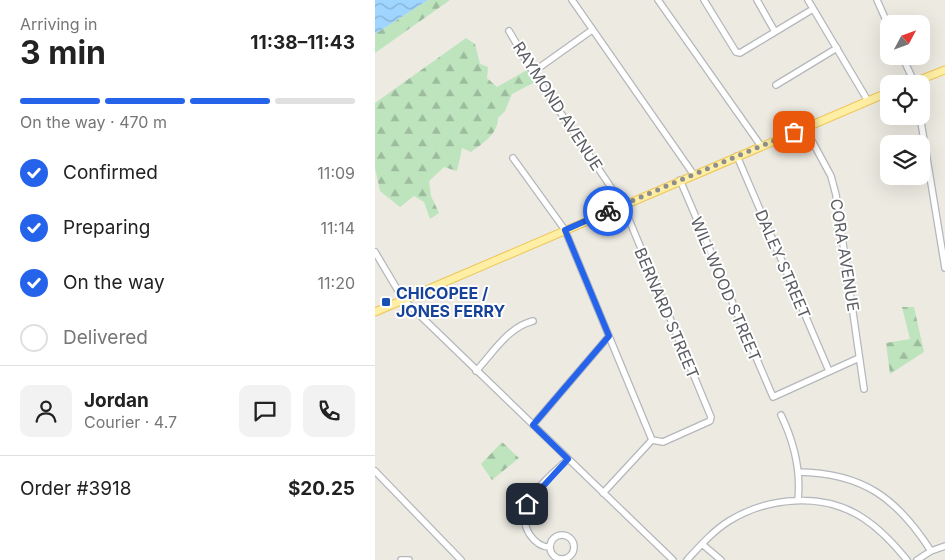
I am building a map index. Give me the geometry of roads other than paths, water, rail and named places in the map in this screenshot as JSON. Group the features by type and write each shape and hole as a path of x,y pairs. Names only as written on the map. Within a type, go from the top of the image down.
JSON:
{"main road":[{"path":"930,76 945,70"},
{"path":"375,312 880,96"}],"street":[{"path":"572,0 694,174"},
{"path":"658,0 761,146"},
{"path":"704,0 735,52 740,53 774,30 813,9"},
{"path":"757,0 774,30"},
{"path":"808,0 868,101"},
{"path":"877,0 884,15"},
{"path":"533,72 592,30"},
{"name":"RAYMOND AVENUE","path":"509,31 533,72 623,205"},
{"path":"776,85 837,48"},
{"path":"922,125 945,268"},
{"name":"CORA AVENUE","path":"805,128 833,183 864,389"},
{"name":"DALEY STREET","path":"737,156 829,371"},
{"path":"513,158 565,230 652,440 603,493"},
{"name":"WILLWOOD STREET","path":"680,180 773,397 829,371"},
{"name":"BERNARD STREET","path":"623,205 711,417 710,421 663,442 652,440"},
{"path":"375,252 403,299 673,560"},
{"path":"476,371 509,333 523,323 533,321"},
{"path":"533,425 609,336"},
{"path":"829,371 859,358"},
{"path":"781,415 790,435 798,472 798,500"},
{"path":"549,547 540,545 531,536 525,522 525,511 533,496 568,459"},
{"path":"375,471 461,560"},
{"path":"798,472 842,477 871,489 911,520 931,551"},
{"path":"687,560 702,544 729,521 754,509 779,501 798,500 832,506 862,517 887,538 907,560"},
{"path":"562,535 569,538 574,546 571,556 561,560 552,555 549,547 553,538 562,535"},
{"path":"702,544 721,560"},
{"path":"917,560 931,551 945,546"},
{"path":"401,560 409,560"}],"water":[{"path":"375,0 428,0 375,34"}],"place":[{"name":"CHICOPEE / JONES FERRY","path":"386,302"}]}
